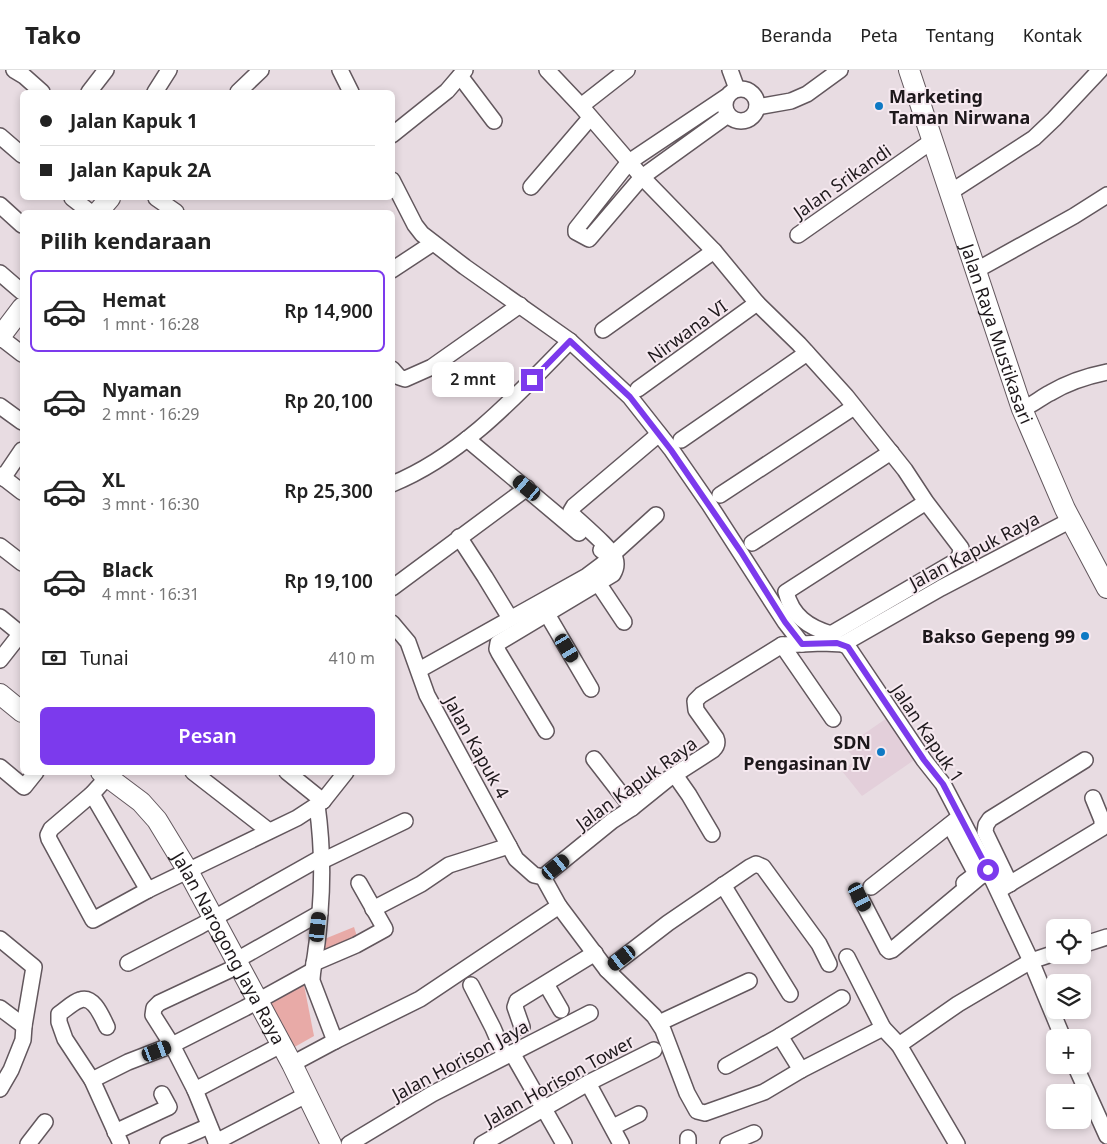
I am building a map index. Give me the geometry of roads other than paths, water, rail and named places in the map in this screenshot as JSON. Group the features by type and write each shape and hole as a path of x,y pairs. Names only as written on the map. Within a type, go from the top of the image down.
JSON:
{"main road":[{"name":"Jalan Raya Mustikasari","path":"908,70 1022,409 1071,520 1107,588"},
{"path":"100,210 108,200"},
{"path":"0,337 20,311"},
{"path":"0,694 20,710"},
{"name":"Jalan Narogong Jaya Raya","path":"108,775 141,802 157,820 188,871 292,1064 331,1144"}],"street":[{"path":"91,90 106,70"},
{"path":"157,90 169,70"},
{"path":"240,90 261,70"},
{"path":"340,70 350,90"},
{"path":"547,70 642,177 714,251 757,302 807,353 854,407 905,470 926,502 961,548 960,555 956,561 831,634 818,630 800,620 789,602 786,592 926,502"},
{"path":"531,187 586,112 628,70"},
{"path":"728,115 642,177 589,240 576,232 576,228 629,162 732,93 745,89 752,92 757,99 754,115 747,120 734,120 728,115 725,106 732,93 730,70"},
{"path":"757,107 791,101 807,94 840,70"},
{"path":"949,192 1034,138 1100,70"},
{"path":"22,72 40,90"},
{"path":"395,133 447,91 463,73 494,121"},
{"path":"0,136 20,153"},
{"name":"Jalan Srikandi","path":"798,234 932,141"},
{"path":"395,186 415,225 433,243 570,341 630,397 709,504 776,608 802,644"},
{"path":"975,271 1074,216 1107,195"},
{"path":"75,200 87,210"},
{"path":"158,200 170,210"},
{"path":"0,205 20,223"},
{"path":"395,268 433,243"},
{"path":"604,330 714,251"},
{"path":"0,273 20,290"},
{"name":"Nirwana VI","path":"638,389 757,302"},
{"path":"395,372 405,379 432,367 520,305"},
{"path":"0,337 20,352"},
{"path":"395,483 436,463 467,439 519,392 570,341"},
{"path":"682,440 807,353"},
{"path":"1022,409 1033,405 1071,382 1107,372"},
{"path":"0,406 20,421"},
{"path":"720,495 854,407"},
{"path":"546,731 497,649 500,641 598,583 615,570 616,564 613,554 571,511 574,506 607,477 659,434"},
{"path":"419,670 588,576 611,558 467,439"},
{"path":"20,452 1,476 20,490"},
{"path":"752,543 891,452"},
{"path":"395,586 527,488"},
{"path":"613,554 656,515"},
{"name":"Jalan Kapuk Raya","path":"543,877 612,821 632,808 668,779 717,746 716,738 696,710 695,702 702,695 782,645 844,644 858,634 941,588 1071,520"},
{"path":"459,538 510,618"},
{"path":"0,546 20,561"},
{"path":"598,583 624,622"},
{"path":"547,614 591,689"},
{"path":"0,617 20,632"},
{"name":"Jalan Kapuk 4","path":"395,627 408,642 427,695 516,859 534,874 543,877"},
{"path":"0,660 20,635"},
{"name":"Jalan Kapuk 1","path":"844,644 848,647 924,760 943,784 955,821 988,870 1004,888 1059,1029"},
{"path":"782,645 833,719"},
{"path":"594,759 632,808"},
{"path":"1085,760 990,819 986,825 985,832 1004,888 1102,828 1102,820 1093,798"},
{"path":"0,767 24,787 34,775"},
{"path":"106,775 92,794 51,829 48,835 93,920 148,890 298,818 320,803 343,775"},
{"path":"198,775 269,831"},
{"path":"290,775 320,803 322,859 320,913 312,981 335,1041"},
{"path":"675,775 712,834"},
{"path":"92,794 148,890"},
{"path":"128,963 322,859 404,821"},
{"path":"871,887 955,821 976,874 906,927"},
{"path":"373,909 421,884 449,865 510,846"},
{"path":"607,970 668,923 723,884 756,864 763,867 773,879 819,944 829,964"},
{"path":"860,897 888,951 892,950 988,870"},
{"path":"543,877 559,906 607,970 644,1005 659,1023 687,1093 697,1110 705,1113 764,1092 801,1070 883,1028"},
{"path":"92,1080 128,1062 172,1045 258,1001 313,967 385,929 359,883"},
{"path":"723,884 790,994"},
{"path":"292,1064 420,999 559,906"},
{"path":"306,1095 217,1143 195,1090 172,1045 153,1015 154,1008 159,1003 237,963 320,913"},
{"path":"1091,942 1107,937"},
{"path":"0,939 34,967 23,1040 2,1084"},
{"path":"522,1026 515,1004 595,953"},
{"path":"847,957 883,1028 899,1045 951,1142"},
{"path":"899,1045 958,1004 1031,961 1046,957"},
{"path":"659,1023 749,980"},
{"path":"546,984 561,1010"},
{"path":"470,985 508,1055 544,1109 564,1144"},
{"path":"726,1066 842,998"},
{"path":"107,1027 93,1003 88,1000 80,999 59,1014 59,1022 65,1039 92,1080 118,1138 169,1107 162,1094"},
{"path":"0,1008 24,1026"},
{"name":"Jalan Horison Jaya","path":"349,1144 432,1094 590,1013"},
{"path":"780,1036 801,1070"},
{"path":"195,1090 281,1045"},
{"name":"Jalan Horison Tower","path":"482,1144 503,1139 544,1109 588,1083 654,1050"},
{"path":"1078,1074 1107,1136"},
{"path":"588,1083 621,1144"},
{"path":"613,1127 639,1114"},
{"path":"28,1144 45,1122"},
{"path":"168,1144 209,1126"},
{"path":"728,1144 754,1133"}],"place":[{"name":"Marketing Taman Nirwana","path":"879,106"},
{"name":"Bakso Gepeng 99","path":"1085,636"},
{"name":"SDN Pengasinan IV","path":"881,752"}]}
